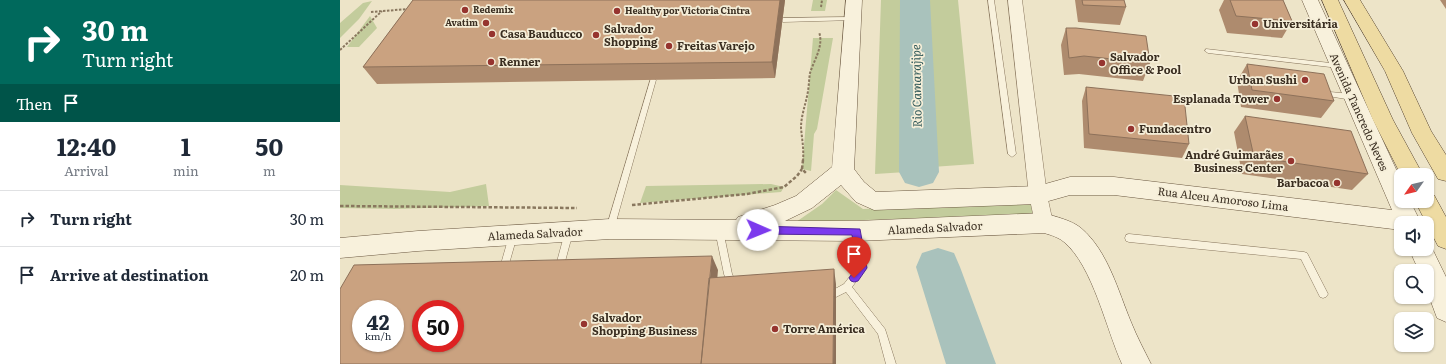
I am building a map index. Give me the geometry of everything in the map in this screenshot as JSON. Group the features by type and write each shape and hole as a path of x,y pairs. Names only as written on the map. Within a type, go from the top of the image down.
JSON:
{"main road":[{"path":"1330,0 1403,168"},
{"path":"1352,0 1394,71 1422,133 1446,173"},
{"path":"1383,120 1408,168"},
{"path":"1430,208 1446,238"}],"street":[{"path":"854,0 843,170 854,188 865,198 874,201 1038,195"},
{"path":"1015,0 1038,195 1044,223 1071,234 1082,244 1093,260 1124,336 1138,364"},
{"name":"Avenida Tancredo Neves","path":"1310,0 1353,97 1412,216"},
{"name":"Alameda Salvador","path":"724,230 783,212 804,202 822,189 843,170"},
{"name":"Rua Alceu Amoroso Lima","path":"1038,195 1070,186 1114,186 1403,216"},
{"name":"Alameda Salvador","path":"340,248 418,241 610,229 860,231 1044,223"},
{"path":"340,233 418,241"},
{"path":"1424,256 1437,284 1446,310"}],"lane":[{"path":"991,0 1012,154"},
{"path":"783,20 852,19"},
{"path":"1208,51 1339,66"},
{"path":"610,229 653,80"},
{"path":"1311,91 1353,97"},
{"path":"724,230 728,274 735,291"},
{"path":"836,293 847,287 862,268 860,231"},
{"path":"557,274 569,232"},
{"path":"502,275 514,235"},
{"path":"1129,238 1304,256 1323,294"},
{"path":"847,287 882,332 891,364"}],"path":[{"path":"616,206 747,194 784,187 797,176 802,169 804,148 801,126 803,110 808,92 810,74 816,59 821,38 816,19 820,14 822,0"},
{"path":"371,12 408,9"},
{"path":"340,50 382,11"},
{"path":"802,169 822,189"},
{"path":"340,206 580,208"}],"green space":[{"path":"813,0 827,0 825,11 811,11"},
{"path":"881,0 905,0 906,172 875,174"},
{"path":"926,0 958,0 974,164 932,167"},
{"path":"372,1 359,19 340,38 340,23 363,3"},
{"path":"370,16 377,28 359,47 347,47"},
{"path":"813,38 833,38 817,129 814,134 811,171 802,169"},
{"path":"486,184 489,206 396,209 340,208 340,185 450,192"},
{"path":"771,184 784,187 781,192 640,203 646,186"},
{"path":"836,190 863,209 1030,202 1034,215 796,222 822,204"}],"building":[{"name":"Salvador Shopping","path":"413,0 780,0 772,62 363,67"},
{"path":"1082,0 1124,0 1126,7 1083,5"},
{"path":"1230,0 1283,0 1292,21 1236,16"},
{"path":"1066,28 1146,36 1150,63 1084,56 1069,58"},
{"path":"1247,64 1324,74 1334,101 1252,90"},
{"name":"Fundacentro","path":"1086,87 1184,97 1189,144 1089,134"},
{"path":"1245,116 1351,131 1368,174 1254,157"},
{"name":"Salvador Shopping Business","path":"712,256 701,364 340,364 340,289 354,265"},
{"name":"Torre América","path":"834,269 833,364 701,364 709,278"}],"waterway":[{"name":"Rio Camarajipe","path":"915,0 919,172"},
{"name":"Rio Camarajipe","path":"938,267 971,364"}],"place":[{"name":"Redemix","path":"465,10"},
{"name":"Healthy por Victoria Cintra","path":"617,11"},
{"name":"Avatim","path":"486,23"},
{"name":"Universitária","path":"1255,24"},
{"name":"Casa Bauducco","path":"492,34"},
{"name":"Salvador Shopping","path":"596,35"},
{"name":"Freitas Varejo","path":"669,46"},
{"name":"Renner","path":"491,62"},
{"name":"Salvador Office & Pool","path":"1102,63"},
{"name":"Urban Sushi","path":"1305,80"},
{"name":"Esplanada Tower","path":"1277,99"},
{"name":"Fundacentro","path":"1131,129"},
{"name":"André Guimarães Business Center","path":"1291,161"},
{"name":"Barbacoa","path":"1337,183"},
{"name":"Salvador Shopping Business","path":"584,324"},
{"name":"Torre América","path":"775,329"}],"route":[{"path":"758,230 856,231 862,268 854,278"}]}
